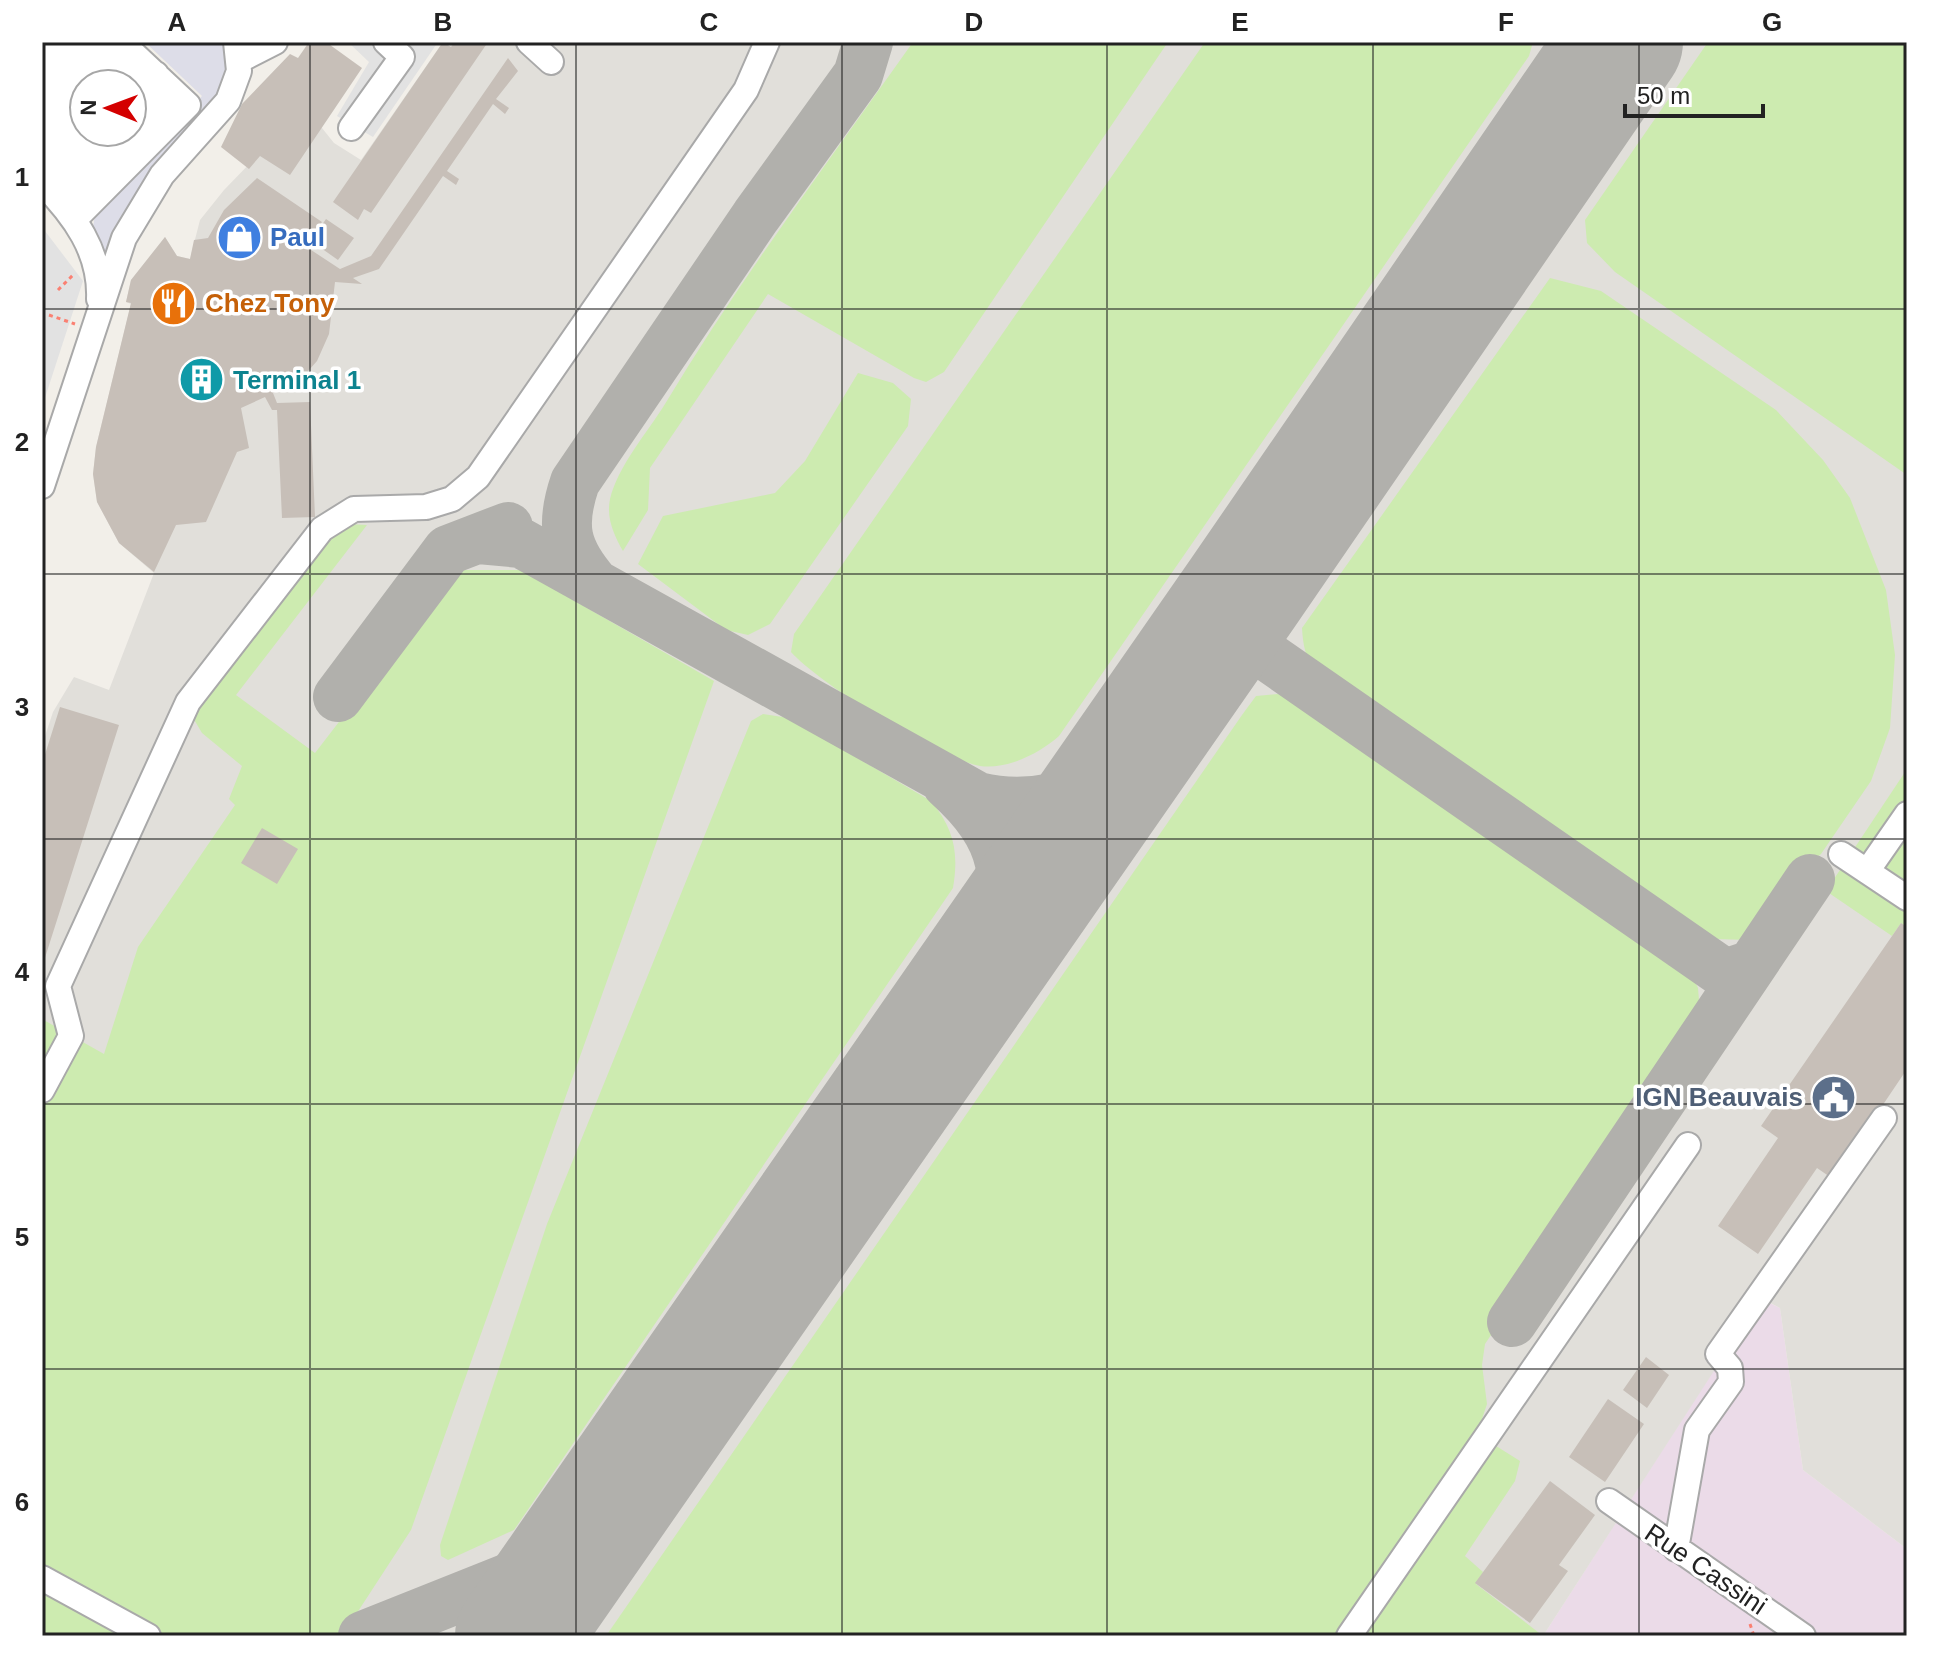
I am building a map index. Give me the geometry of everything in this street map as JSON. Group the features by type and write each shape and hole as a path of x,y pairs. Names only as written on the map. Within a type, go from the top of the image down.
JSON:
{"lane":[{"path":"42,77 74,42"},
{"path":"88,320 141,207 172,163 228,101 237,82 238,51 275,42"},
{"path":"351,128 402,57 386,42"},
{"path":"529,42 551,62"},
{"path":"42,1090 71,1036 58,986 188,702 322,529 354,509 426,507 452,499 478,477 746,90 767,42"},
{"path":"42,107 137,59 188,105 54,193"},
{"path":"42,137 68,109"},
{"path":"54,193 73,148"},
{"path":"54,193 90,148"},
{"path":"54,193 112,148"},
{"path":"42,486 99,280 96,265 54,193"},
{"path":"1868,870 1907,814"},
{"path":"1841,854 1907,898"},
{"path":"1676,1549 1697,1430 1731,1382 1730,1368 1718,1354 1884,1118"},
{"path":"1349,1636 1688,1145"},
{"name":"Rue Cassini","path":"1609,1501 1803,1636"},
{"path":"42,1578 148,1636"}],"path":[{"path":"58,290 83,264"},
{"path":"49,315 88,320"}],"shaded area":[{"path":"145,42 228,42 232,76 104,253 92,233 96,209 202,96"},
{"path":"348,42 438,42 373,137 337,116 369,62"},
{"path":"443,42 450,46 451,42 1907,42 1907,1549 1803,1470 1780,1308 1761,1298 1543,1636 42,1636 42,745 53,712 74,677 109,690 154,573 119,543 97,502 93,474 96,447 131,304 126,302 131,280 165,237 177,256 190,259 200,220 224,190 257,156 310,125 322,128 334,143 361,160"},
{"path":"42,227 83,281 42,407"},
{"path":"1760,1298 1780,1308 1803,1470 1907,1549 1907,1636 1543,1636"}],"green space":[{"path":"913,42 1168,42 944,372 926,382 914,378 768,294 650,468 648,510 623,551 612,526 609,506 626,462 754,266"},
{"path":"1205,42 1533,42 1529,56 1059,736 1033,754 1012,763 990,767 961,760 909,735 827,682 791,652 794,634"},
{"path":"1708,42 1907,42 1907,475 1615,272 1587,243 1585,220"},
{"path":"1550,278 1601,291 1776,410 1823,460 1850,498 1886,590 1895,655 1890,728 1871,781 1821,854 1800,872 1751,940 1714,939 1675,921 1339,691 1316,670 1305,650 1302,628"},
{"path":"858,373 893,383 911,399 908,426 770,624 748,635 726,630 638,564 663,516 775,493 805,461"},
{"path":"347,524 367,525 236,695 315,753 456,570 521,570 714,681 411,1530 342,1636 42,1636 42,1019 104,1054 138,947 235,805 229,799 242,766 202,733 192,716 327,539"},
{"path":"1278,694 1309,705 1652,940 1689,969 1698,988 1700,1012 1645,1104 1485,1344 1482,1365 1487,1404 1477,1434 1520,1461 1515,1481 1465,1556 1483,1572 1476,1584 1543,1636 606,1636 1242,715 1256,696"},
{"path":"763,714 789,718 931,801 945,821 953,842 953,888 514,1530 448,1560 441,1556 440,1545 547,1224 751,721"},
{"path":"1907,769 1907,927 1901,923 1892,936 1826,891"}],"building":[{"path":"309,42 326,42 362,68 290,175 260,156 249,169 221,147 242,104 290,54 298,58"},
{"path":"443,42 451,47 455,42 488,42 371,213 364,209 358,220 333,202"},
{"name":"Terminal 1","path":"508,58 518,71 496,99 509,108 505,114 493,104 447,171 459,179 456,185 443,176 379,269 353,278 362,284 335,282 329,334 317,361 301,379 273,393 277,403 310,402 315,517 282,518 277,410 272,410 265,397 241,408 249,448 237,452 206,522 176,525 154,572 119,543 97,502 93,474 96,447 131,303 126,302 131,280 165,237 177,256 190,259 194,240 208,238 224,210 257,178 322,222 305,246 340,269 371,256"},
{"path":"326,219 354,238 338,260 311,241"},
{"path":"60,707 119,725 43,964 42,764"},
{"path":"262,828 298,849 277,884 241,863"},
{"name":"IGN Beauvais","path":"1901,923 1907,927 1907,1069 1833,1179 1817,1168 1758,1254 1718,1226 1778,1138 1761,1126"},
{"path":"1646,1357 1669,1375 1647,1408 1623,1390"},
{"path":"1608,1399 1644,1424 1605,1482 1569,1457"},
{"path":"1550,1481 1595,1515 1559,1565 1568,1571 1530,1623 1475,1583"}],"taxiway":[{"path":"595,584 577,559 568,536 568,512 575,482 756,216 858,75 868,42"},
{"path":"1591,87 1604,42"},
{"path":"338,697 448,550 508,527"},
{"path":"479,539 521,543 978,797 997,801 1033,801 1067,794 1118,775"},
{"path":"1242,594 1244,627 1257,649 1725,974 1752,965"},
{"path":"1202,650 1230,644 1257,649"},
{"path":"947,784 983,824 1000,862 1001,905 991,957"},
{"path":"1512,1322 1810,879"},
{"path":"363,1636 574,1552"},
{"path":"527,1622 531,1636"}],"runway":[{"path":"517,1636 1242,594 1621,42"}],"place":[{"name":"Paul","path":"239,237"},
{"name":"Chez Tony","path":"174,303"},
{"name":"Terminal 1","path":"202,380"},
{"name":"IGN Beauvais","path":"1834,1097"}]}
